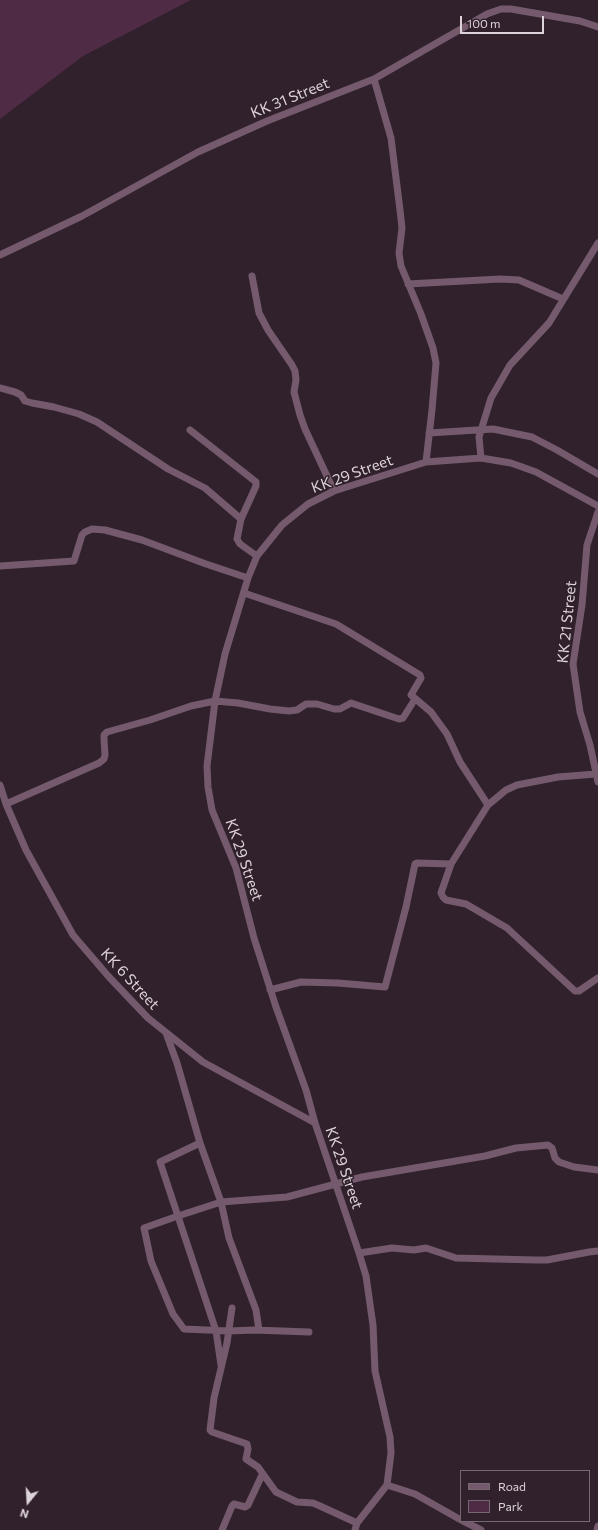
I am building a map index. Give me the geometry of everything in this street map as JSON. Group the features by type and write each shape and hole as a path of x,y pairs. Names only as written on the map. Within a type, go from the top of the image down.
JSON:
{"street":[{"name":"KK 31 Street","path":"0,255 82,216 198,152 267,121 374,80 487,14 502,9 511,9 580,21 598,27"},
{"path":"374,80 390,138 401,216 402,228 399,253 401,266 433,348 436,363 426,462"},
{"path":"481,458 479,437 480,430 491,398 510,366 549,323 598,243"},
{"path":"252,276 259,313 268,330 295,371 296,380 294,392 300,415 334,491"},
{"path":"408,284 500,278 520,280 563,299"},
{"path":"0,388 21,395 25,401 79,414 97,422 168,469 205,488 241,519"},
{"path":"429,433 493,429 532,437 598,474"},
{"path":"190,430 256,482 256,486 241,519 236,538 240,544 256,556"},
{"name":"KK 29 Street","path":"387,1485 391,1452 390,1437 375,1371 373,1325 366,1276 315,1123 306,1090 270,990 254,938 236,868 212,810 208,787 207,766 215,701 225,654 256,556 282,525 308,504 334,491 426,462 481,458 511,463 536,472 598,506"},
{"name":"KK 21 Street","path":"598,512 587,545 582,604 574,664 580,712 590,745 598,782"},
{"path":"0,566 74,561 82,535 92,529 105,530 142,540 248,578"},
{"path":"244,593 336,624 420,675 421,678 411,695 431,712 447,734 460,762 488,805"},
{"path":"6,804 99,763 104,759 104,735 107,732 150,720 191,706 215,701 289,711 297,710 306,704 317,704 334,709 340,709 351,703 399,720 403,718 415,699"},
{"path":"590,745 598,748"},
{"path":"596,774 558,777 517,785 506,790 488,805 451,864 441,893 443,898 446,900 466,904 507,928 575,991 579,991 598,978"},
{"name":"KK 6 Street","path":"0,785 2,797 26,850 73,934 109,977 148,1018 203,1062 315,1123"},
{"path":"270,990 301,982 338,983 384,987 387,983 415,864 451,864"},
{"path":"166,1033 177,1063 200,1143 221,1202 230,1238 256,1310 259,1330"},
{"path":"200,1143 160,1162 179,1215 216,1331 221,1365"},
{"path":"309,1332 259,1330 229,1332 184,1329 173,1314 151,1261 144,1228 221,1202 287,1197 389,1172 485,1156 516,1148 545,1145 551,1146 555,1158 559,1162 574,1167 598,1170"},
{"path":"359,1253 392,1248 414,1250 426,1248 456,1258 547,1260 598,1251"},
{"path":"232,1308 229,1332 214,1398 210,1430 246,1444 248,1449 246,1458 258,1467 262,1475 273,1489 283,1496 297,1502 320,1506 356,1526 387,1485 416,1494 460,1519"},
{"path":"222,1530 234,1504 245,1507 248,1505 262,1475"},
{"path":"466,1522 480,1530"},
{"path":"597,1530 598,1526"}],"green space":[{"path":"0,0 191,0 83,56 0,119"}]}
